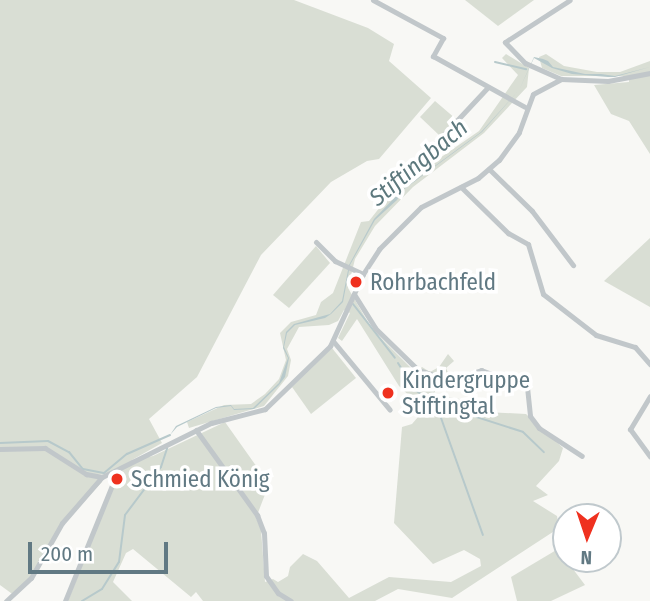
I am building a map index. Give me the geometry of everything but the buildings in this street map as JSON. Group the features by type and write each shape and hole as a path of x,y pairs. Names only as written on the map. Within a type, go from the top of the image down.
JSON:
{"street":[{"path":"373,0 443,38 433,55 504,99 525,107"},
{"path":"570,0 505,42 528,64 561,79 608,81 650,73"},
{"path":"0,449 45,448 86,474 102,477 117,473 196,430 268,407 333,341 363,274 379,249 421,207 489,169 514,142 525,107 538,90 561,79"},
{"path":"433,146 487,88"},
{"path":"489,169 532,211 573,265"},
{"path":"461,187 508,233 528,244 543,294 596,335 635,347 650,364"},
{"path":"316,242 363,274"},
{"path":"354,294 374,328 418,370 449,380 481,370 527,387 527,412 535,422 582,456"},
{"path":"333,341 390,410"},
{"path":"650,396 630,429 650,457"},
{"path":"196,430 257,515 264,533 266,576 278,593 291,601"},
{"path":"65,601 117,473"},
{"path":"6,601 31,578 62,523 102,477"}],"shaded area":[{"path":"0,0 294,0 368,28 394,44 389,61 431,98 379,159 367,161 331,182 261,255 197,377 149,419 162,443 132,460 153,456 225,422 269,484 256,518 261,530 265,582 273,579 278,582 288,576 290,567 303,554 317,561 349,598 389,577 451,582 481,566 480,559 464,550 433,564 394,523 402,427 412,424 424,410 399,386 357,319 342,341 338,338 350,313 344,310 338,321 329,325 299,327 287,349 291,360 288,376 264,406 189,428 187,422 224,405 251,404 265,394 279,379 286,360 280,333 291,322 316,315 321,302 333,293 361,222 369,221 380,207 378,203 398,187 479,131 518,75 502,58 506,54 529,68 527,87 484,133 413,187 375,226 355,259 348,288 372,329 416,373 422,367 430,372 439,367 448,354 454,361 446,368 449,375 494,376 493,380 481,378 463,383 460,390 437,385 434,394 485,404 486,412 526,414 563,448 559,461 536,486 548,495 533,501 552,513 552,533 452,598 398,589 375,601 203,601 196,592 191,597 133,549 126,553 113,582 132,601 68,601 119,473 97,475 102,482 63,524 36,574 15,596 0,585"},
{"path":"465,0 534,0 498,26"},
{"path":"546,54 564,66 597,72 620,72 650,61 650,154 629,121 611,114 594,85 629,82 629,76 561,76 542,68 539,57"},
{"path":"534,57 548,61 553,67 585,74 615,76 650,67 615,77 608,77 572,74 552,68 534,58 519,90"},
{"name":"Stiftingbach","path":"519,90 482,132 403,190 397,200 375,220 350,265 343,302 331,314 325,318 295,325 287,333 284,347 289,358 285,377 279,385 254,409 234,410 231,406 216,408 177,427 170,435 176,426 216,407 231,405 234,409 253,408 279,383 288,358 283,348 286,332 294,324 330,314 342,301 349,265 374,219 402,190 481,132"},
{"path":"435,101 456,119 440,136 420,117"},
{"path":"650,238 650,307 604,281"},
{"path":"316,246 330,263 289,308 273,295"},
{"path":"332,348 356,378 311,414 292,387"},
{"path":"552,553 552,573 576,573 585,585 551,601 517,601 511,577"}],"waterway":[{"path":"495,62 526,69"},
{"path":"353,304 395,358"},
{"path":"398,363 415,390 436,404 483,535"},
{"path":"436,404 523,432 544,452"},
{"path":"0,443 48,441 69,452 83,469 104,473 127,454 170,435"},
{"path":"82,601 102,589 119,562 125,515 161,467 167,448"}],"place":[{"name":"Rohrbachfeld","path":"356,282"},
{"name":"Kindergruppe Stiftingtal","path":"388,393"},
{"name":"Schmied König","path":"117,479"}]}
